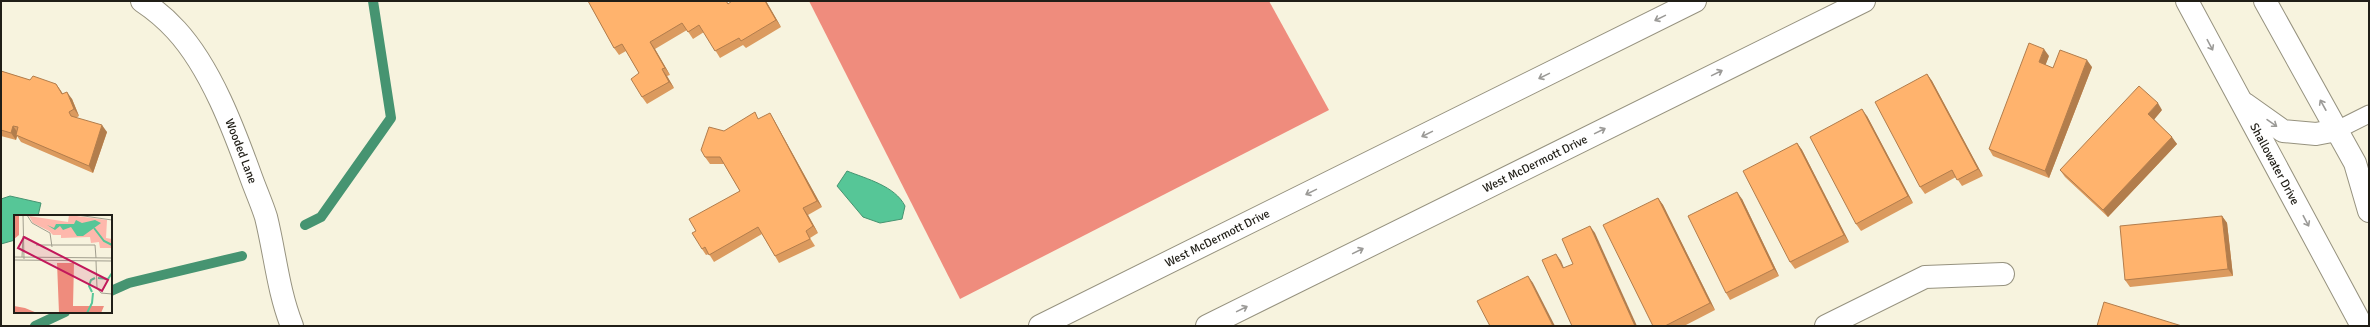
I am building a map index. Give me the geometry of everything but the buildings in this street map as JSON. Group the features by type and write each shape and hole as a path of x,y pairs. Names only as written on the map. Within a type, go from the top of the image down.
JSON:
{"main road":[{"name":"Wooded Lane","path":"142,1 154,9 177,30 196,56 216,93 240,147 266,217 284,308 292,326"},
{"name":"West McDermott Drive","path":"1040,326 1695,1"},
{"name":"West McDermott Drive","path":"1207,326 1864,1"},
{"name":"Shallowater Drive","path":"2187,1 2362,326"},
{"path":"2265,1 2355,164 2369,210"},
{"path":"2240,101 2283,131 2316,134 2337,130"},
{"path":"1826,326 1925,277 2003,274"}],"lane":[{"path":"2337,130 2369,114"}],"shaded area":[{"path":"809,1 1269,1 1329,110 960,299"},
{"path":"847,171 872,180 895,193 905,206 902,219 880,223 863,217 837,186"},
{"path":"10,196 41,203 38,215 14,215 14,240 1,244 1,199"}],"waterway":[{"path":"305,225 321,217 391,118 373,1"},
{"path":"112,291 129,283 242,256"},
{"path":"35,326 63,313"}]}
